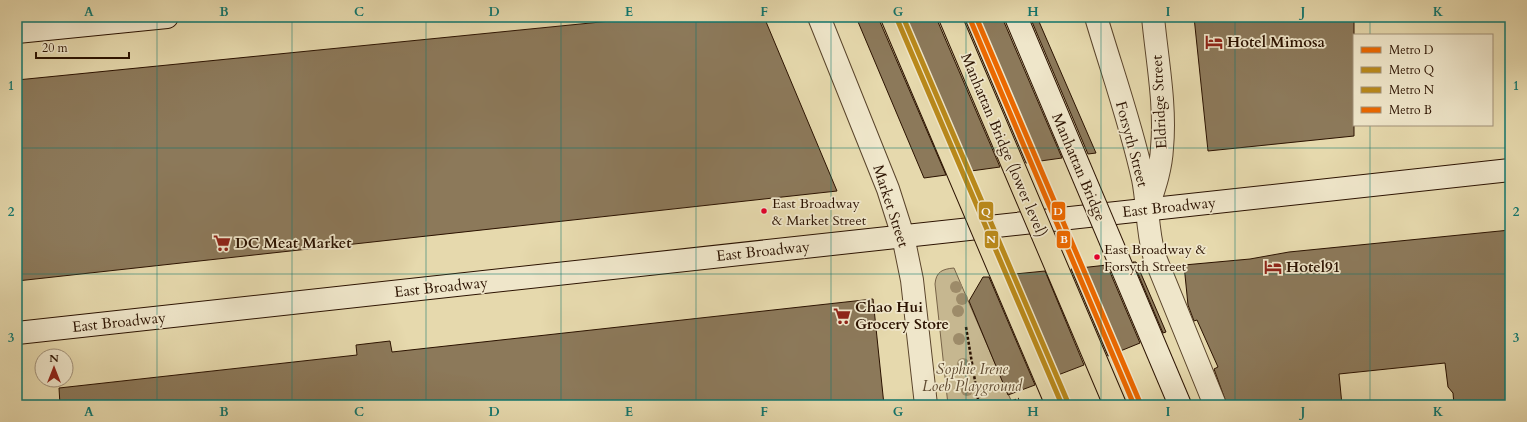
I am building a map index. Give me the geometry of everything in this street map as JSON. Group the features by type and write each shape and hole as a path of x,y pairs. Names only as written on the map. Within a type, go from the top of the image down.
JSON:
{"main road":[{"path":"17,32 167,17"},
{"name":"Market Street","path":"819,17 888,189 902,236 912,280 926,405"},
{"path":"892,17 1056,405"},
{"name":"Manhattan Bridge (lower level)","path":"950,17 1115,405"},
{"name":"Manhattan Bridge","path":"1016,17 1180,405"},
{"name":"Forsyth Street","path":"1096,17 1135,148 1148,209 1149,233 1157,266 1215,405"},
{"name":"Eldridge Street","path":"1148,209 1157,180 1163,133 1162,102 1153,17"},
{"name":"East Broadway","path":"17,333 1510,170"}],"path":[{"path":"966,327 979,405"},
{"path":"974,405 1004,404 1019,399"}],"green space":[{"name":"Sophie Irene Loeb Playground","path":"954,268 1013,405 948,405 935,284 940,272 946,269"}],"building":[{"path":"651,17 764,17 837,191 17,281 17,80"},
{"path":"856,17 880,17 880,22 946,175 924,178"},
{"path":"906,17 938,17 938,22 1000,167 971,171"},
{"path":"964,17 1004,17 1004,22 1062,158 1026,163"},
{"path":"1030,17 1037,17 1096,153 1088,154"},
{"path":"1194,17 1354,17 1354,136 1208,151"},
{"path":"1510,230 1510,405 1454,405 1453,393 1448,387 1445,363 1339,374 1342,405 1227,405 1214,369 1218,367 1197,320 1194,321 1188,305 1184,265 1250,259 1289,252"},
{"path":"1133,262 1136,262 1166,332 1163,333"},
{"path":"1107,265 1140,343 1108,356 1071,269"},
{"path":"1045,271 1084,365 1058,375 1015,274"},
{"path":"983,277 989,277 1035,385 1008,395 969,301"},
{"path":"873,299 884,405 60,405 59,388 74,388 74,386 357,355 356,345 390,341 392,352"}],"metro line":[{"name":"Q","path":"903,17 1069,405"},
{"name":"D","path":"976,17 1141,405"},
{"name":"N","path":"897,19 1062,405"},
{"name":"B","path":"970,19 1134,405"}],"place":[{"name":"Hotel Mimosa","path":"1214,42"},
{"name":"East Broadway & Market Street","path":"764,211"},
{"name":"DC Meat Market","path":"222,243"},
{"name":"East Broadway & Forsyth Street","path":"1097,257"},
{"name":"Hotel91","path":"1273,267"},
{"name":"Chao Hui Grocery Store","path":"842,316"}]}
